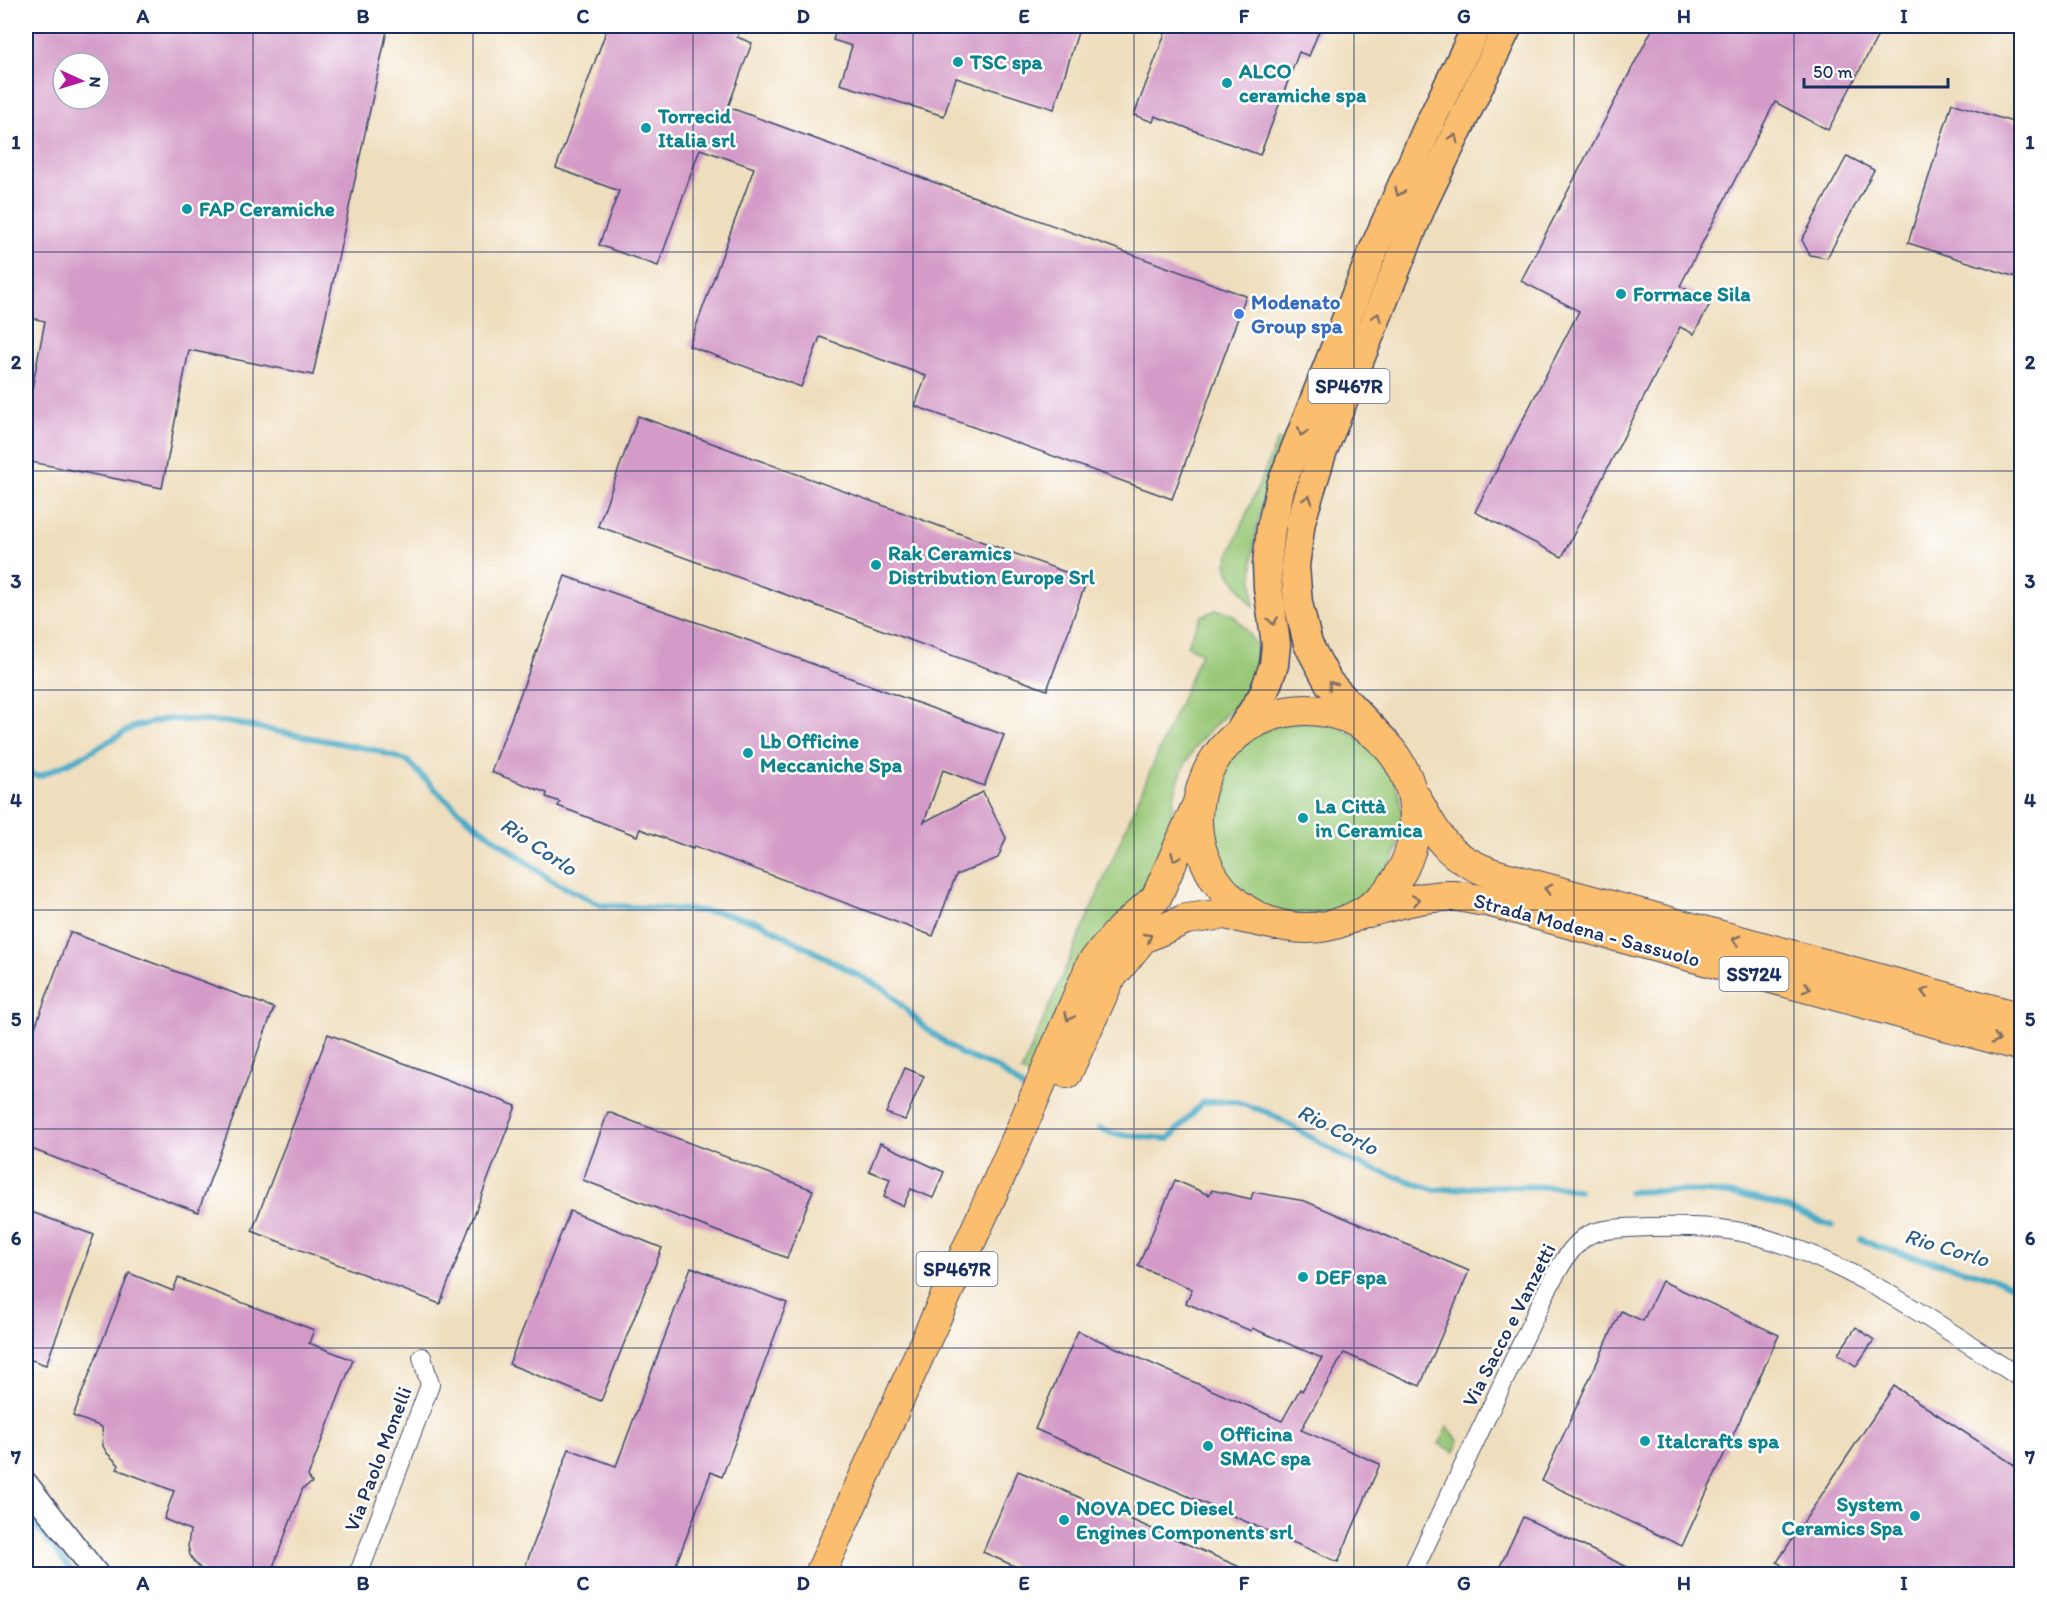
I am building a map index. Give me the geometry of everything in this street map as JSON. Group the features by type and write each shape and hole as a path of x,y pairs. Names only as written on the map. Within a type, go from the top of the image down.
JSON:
{"highway":[{"path":"1296,709 1327,711 1359,722 1386,743 1400,762 1413,792 1416,818 1411,851 1398,879 1386,894 1359,915 1338,924 1308,929 1277,925 1252,914 1232,900 1210,871 1198,837 1198,803 1208,770 1222,748 1239,732 1265,717 1296,709"},
{"name":"Strada Modena - Sassuolo","path":"1413,792 1436,836 1454,854 1473,866 1494,874 2022,1018"},
{"name":"SP467R","path":"837,1575 1120,930 1156,898 1198,803"},
{"name":"Strada Modena - Sassuolo","path":"1359,915 1425,898 1454,896 1487,901 2022,1046"},
{"name":"SP467R","path":"819,1575 1016,1141 1101,971 1143,938 1186,919 1225,915 1277,925"}],"main road":[{"name":"SP467R","path":"1239,732 1263,695 1274,665 1276,644 1267,564 1281,485 1373,251 1427,129 1477,26"},
{"name":"SP467R","path":"1386,743 1329,683 1308,644 1298,603 1295,566 1301,521 1322,453 1423,203 1509,26"}],"street":[{"name":"Via Sacco e Vanzetti","path":"1412,1575 1548,1288 1568,1253 1588,1235 1621,1228 1657,1227 1718,1228 1760,1236 1808,1253 1877,1289 1932,1320 2022,1379"},
{"name":"Via Paolo Monelli","path":"356,1575 360,1570 430,1385 422,1357"},
{"path":"26,1483 97,1575"}],"green space":[{"path":"1278,439 1282,441 1264,498 1255,541 1254,608 1228,571 1226,563"},
{"path":"1216,610 1227,612 1234,617 1256,644 1260,663 1251,686 1234,707 1203,737 1190,756 1175,791 1164,856 1034,1077 1021,1072 1201,653 1187,645 1201,616"},
{"path":"1305,722 1342,729 1359,738 1374,750 1386,765 1395,782 1402,819 1395,856 1386,873 1374,888 1359,900 1342,909 1305,916 1268,909 1251,900 1236,888 1224,873 1215,856 1208,819 1215,782 1224,765 1236,750 1251,738 1268,729"},
{"path":"1448,1427 1459,1441 1455,1452 1439,1444"}],"building":[{"name":"FAP Ceramiche","path":"26,26 388,26 313,375 189,350 162,488 26,461 26,420 45,321 26,317"},
{"path":"608,26 742,26 737,37 752,43 728,107 1246,296 1172,499 915,406 926,376 820,337 801,387 689,346 754,168 700,149 658,266 599,245 619,191 556,168"},
{"path":"837,26 1080,26 1054,109 956,78 944,116 840,84 852,46 833,40"},
{"name":"ALCO ceramiche spa","path":"1168,26 1321,26 1309,56 1299,52 1260,155 1155,116 1153,122 1134,115"},
{"name":"Forrnace Sila","path":"1654,26 1883,26 1828,130 1775,102 1680,286 1711,302 1694,334 1680,327 1562,557 1475,512 1579,311 1521,281"},
{"path":"1952,103 2022,125 2022,279 1908,243"},
{"path":"1847,156 1874,170 1827,258 1810,255 1802,240"},
{"name":"Rak Ceramics Distribution Europe Srl","path":"638,416 1087,580 1047,690 598,526"},
{"name":"Lb Officine Meccaniche Spa","path":"565,576 767,647 1004,735 984,786 943,770 924,822 983,792 1006,838 998,858 956,875 933,936 694,846 693,849 640,829 637,836 558,806 560,802 546,797 547,793 491,772"},
{"path":"70,932 274,1008 198,1212 26,1147 26,1052"},
{"path":"328,1034 516,1106 440,1304 252,1231"},
{"path":"905,1068 924,1076 905,1120 886,1113"},
{"path":"608,1112 813,1190 787,1258 583,1180"},
{"path":"880,1143 944,1172 933,1198 911,1189 903,1206 884,1197 890,1179 869,1171"},
{"path":"1175,1180 1209,1195 1212,1190 1251,1199 1253,1192 1305,1201 1469,1271 1420,1386 1344,1353 1301,1430 1380,1464 1338,1562 1035,1429 1078,1331 1282,1421 1300,1389 1302,1391 1322,1358 1186,1303 1192,1289 1138,1266"},
{"path":"26,1210 94,1235 46,1365 26,1358"},
{"path":"570,1211 662,1248 601,1401 509,1364"},
{"path":"691,1267 787,1303 722,1477 711,1472 672,1575 522,1575 569,1449 616,1466"},
{"path":"129,1273 173,1291 178,1278 314,1330 309,1343 353,1360 308,1476 312,1483 303,1488 270,1575 207,1575 190,1555 188,1546 190,1530 164,1519 174,1491 117,1469 119,1465 103,1446 102,1427 73,1416"},
{"name":"Italcrafts spa","path":"1662,1281 1779,1335 1682,1546 1542,1481 1621,1311 1643,1321"},
{"path":"1856,1327 1874,1340 1856,1366 1838,1354"},
{"name":"System Ceramics Spa","path":"1894,1386 2022,1470 2022,1575 1796,1575 1777,1562"},
{"name":"NOVA DEC Diesel Engines Components srl","path":"1018,1471 1258,1575 1034,1575 983,1552"},
{"path":"1523,1517 1554,1532 1644,1575 1496,1575"}],"waterway":[{"name":"Rio Corlo","path":"26,774 40,776 85,755 133,727 166,719 228,722 375,750 407,761 470,820 552,881 601,905 718,912 761,923 886,990 924,1027 961,1054 997,1068 1023,1088"},
{"name":"Rio Corlo","path":"1099,1128 1114,1134 1169,1139 1203,1102 1233,1101 1269,1113 1353,1162 1435,1190 1500,1186 1561,1187 1579,1191"},
{"name":"Rio Corlo","path":"1629,1192 1694,1191 1742,1196 1777,1204 1832,1226"},
{"name":"Rio Corlo","path":"1861,1239 1878,1247 1983,1275 2022,1289"},
{"path":"26,1514 74,1574"}],"place":[{"name":"TSC spa","path":"958,62"},
{"name":"ALCO ceramiche spa","path":"1227,83"},
{"name":"Torrecid Italia srl","path":"646,128"},
{"name":"FAP Ceramiche","path":"187,209"},
{"name":"Forrnace Sila","path":"1621,294"},
{"name":"Modenato Group spa","path":"1239,314"},
{"name":"Rak Ceramics Distribution Europe Srl","path":"876,565"},
{"name":"Lb Officine Meccaniche Spa","path":"748,753"},
{"name":"La Città in Ceramica","path":"1303,818"},
{"name":"DEF spa","path":"1303,1277"},
{"name":"Italcrafts spa","path":"1645,1441"},
{"name":"Officina SMAC spa","path":"1208,1446"},
{"name":"System Ceramics Spa","path":"1915,1516"},
{"name":"NOVA DEC Diesel Engines Components srl","path":"1064,1520"}]}
